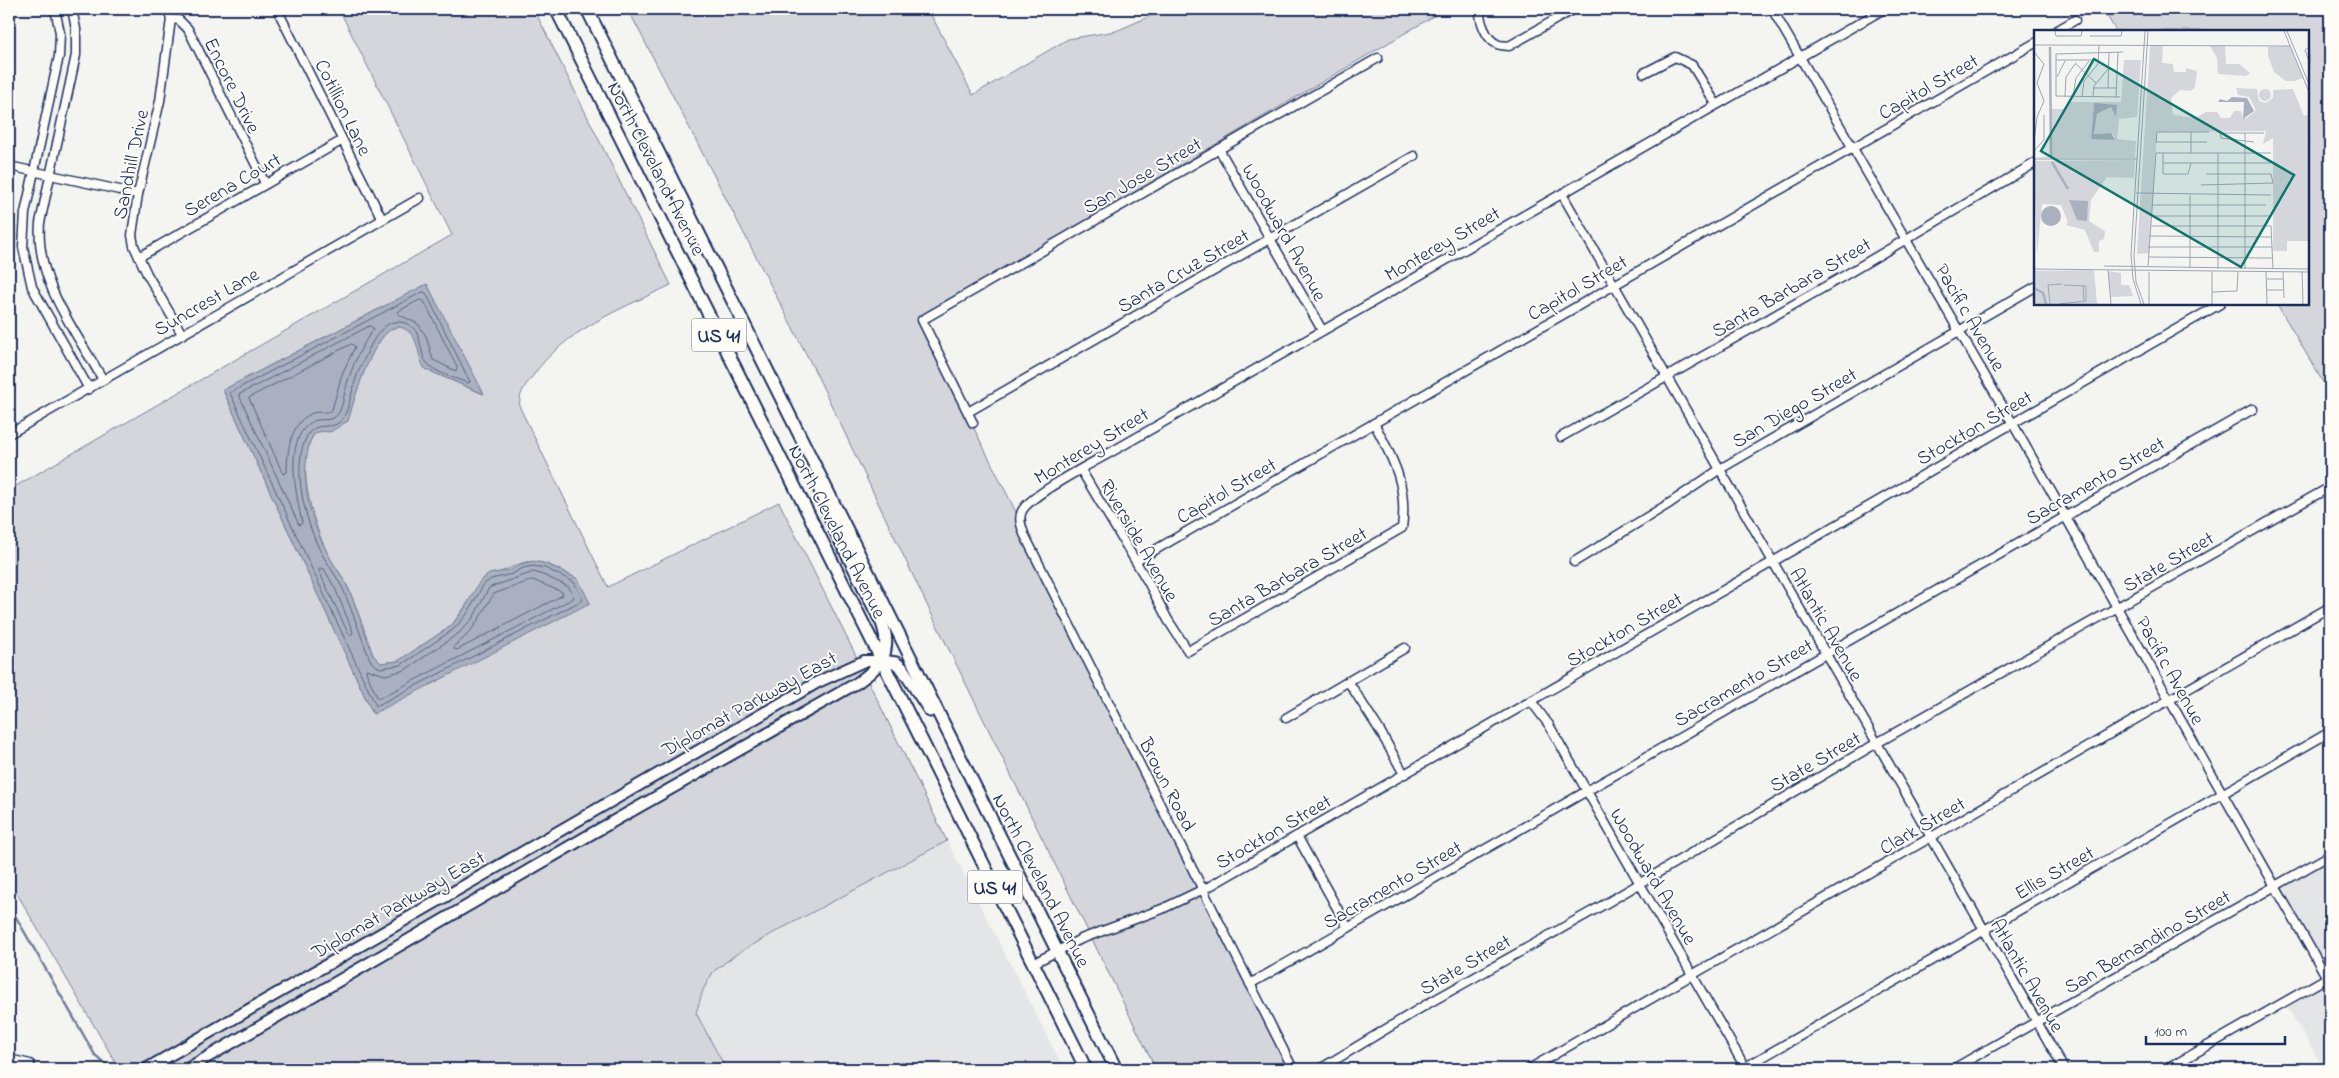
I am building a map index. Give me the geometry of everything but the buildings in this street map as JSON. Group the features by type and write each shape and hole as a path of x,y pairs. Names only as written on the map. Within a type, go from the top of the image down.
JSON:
{"main road":[{"name":"North Cleveland Avenue","path":"556,9 1086,1069"},
{"name":"North Cleveland Avenue","path":"587,9 1116,1069"},
{"path":"795,425 835,530 882,623 886,641 882,661 896,664 902,668 957,752"},
{"name":"Diplomat Parkway East","path":"146,1069 818,682 847,667 864,661 882,661"},
{"name":"Diplomat Parkway East","path":"187,1069 591,834 857,683 882,661"}],"street":[{"path":"55,9 60,33 60,50 23,230 23,247 28,274 38,299 89,389"},
{"path":"72,9 76,29 76,55 52,175 40,223 41,261 50,286 103,380"},
{"path":"168,9 171,19"},
{"name":"Cotillion Lane","path":"277,9 382,219"},
{"path":"1480,11 1489,36 1497,45 1509,46 1574,9"},
{"name":"Pacific Avenue","path":"1772,9 2013,424 2329,979"},
{"name":"Monterey Street","path":"1022,512 1032,499 1081,470 1884,9"},
{"name":"Encore Drive","path":"171,19 179,20 188,29 265,183"},
{"name":"Sandhill Drive","path":"171,19 160,101 138,194 132,235 139,257 182,334"},
{"path":"2058,30 2075,20"},
{"name":"Capitol Street","path":"1136,562 2034,44"},
{"path":"1644,73 1675,57 1692,65 1716,104"},
{"name":"San Jose Street","path":"968,412 922,320 1378,58"},
{"name":"Serena Court","path":"139,257 342,140"},
{"name":"Woodward Avenue","path":"1220,149 1322,330"},
{"name":"Santa Cruz Street","path":"968,412 1414,156"},
{"name":"Santa Barbara Street","path":"1561,437 1907,240 2034,164"},
{"path":"9,166 138,194"},
{"name":"Atlantic Avenue","path":"1562,194 2064,1069"},
{"name":"Suncrest Lane","path":"9,434 420,198"},
{"name":"San Diego Street","path":"1574,562 1670,503 1720,469 2034,288"},
{"name":"Stockton Street","path":"1034,963 1081,939 1156,911 1203,890 2218,305"},
{"name":"Sacramento Street","path":"1250,984 2065,515 2253,409"},
{"path":"968,412 973,422"},
{"name":"Santa Barbara Street","path":"1188,651 1402,528 1404,511 1398,470 1374,423"},
{"name":"Riverside Avenue","path":"1081,470 1188,651"},
{"name":"State Street","path":"1320,1069 1429,1003 1640,884 1877,743 2118,608 2330,486"},
{"name":"Brown Road","path":"1022,512 1020,521 1024,534 1293,1069"},
{"name":"Clark Street","path":"1529,1069 2330,607"},
{"path":"1286,718 1405,648"},
{"path":"1348,681 1380,731 1404,774"},
{"name":"Woodward Avenue","path":"1532,701 1549,725 1744,1069"},
{"name":"Ellis Street","path":"1744,1069 2330,732"},
{"path":"1297,836 1348,928"},
{"name":"San Bernandino Street","path":"1953,1069 2330,854"},
{"path":"2167,1069 2329,979"},
{"path":"9,1059 30,1064"}],"shaded area":[{"path":"339,9 534,9 671,285 613,312 560,346 526,384 520,399 520,408 608,587 779,502 857,658 815,677 135,1069 110,1069 117,1065 9,880 9,490 452,235","holes":["427,284 483,394 425,369 417,343 408,330 397,327 387,332 377,344 361,378 348,421 316,433 309,443 305,473 307,490 316,525 328,554 350,592 373,655 381,663 398,661 451,626 489,574 522,563 537,562 544,563 578,579 373,714 223,390"]},
{"path":"628,9 928,9 973,95 1068,39 1116,31 1167,9 1446,9 919,319 1296,1069 1156,1069 930,611 815,371"},
{"path":"2103,9 2330,9 2330,394 2278,305 2309,305 2309,30 2115,30"},
{"path":"862,667 864,671 854,679 589,829 177,1069 157,1069 821,686"},
{"path":"868,681 947,841 777,931 735,955 713,972 703,990 696,1013 726,1069 198,1069"},
{"path":"947,841 1064,1069 726,1069 696,1013 703,990 713,972 735,955 777,931"},
{"path":"2330,851 2330,972 2277,882"},
{"path":"2330,972 2330,1069 2324,1069 2283,1000"}],"water":[{"path":"427,284 484,394 425,369 422,365 415,339 408,331 397,327 387,333 378,344 369,361 355,396 348,421 330,432 316,433 310,442 306,459 306,486 315,526 328,555 349,590 373,655 381,663 398,661 451,626 463,611 480,581 489,574 510,570 521,564 533,561 546,564 578,579 590,603 373,714 223,390"}],"waterway":[{"path":"9,905 95,1055 111,1069"}]}
